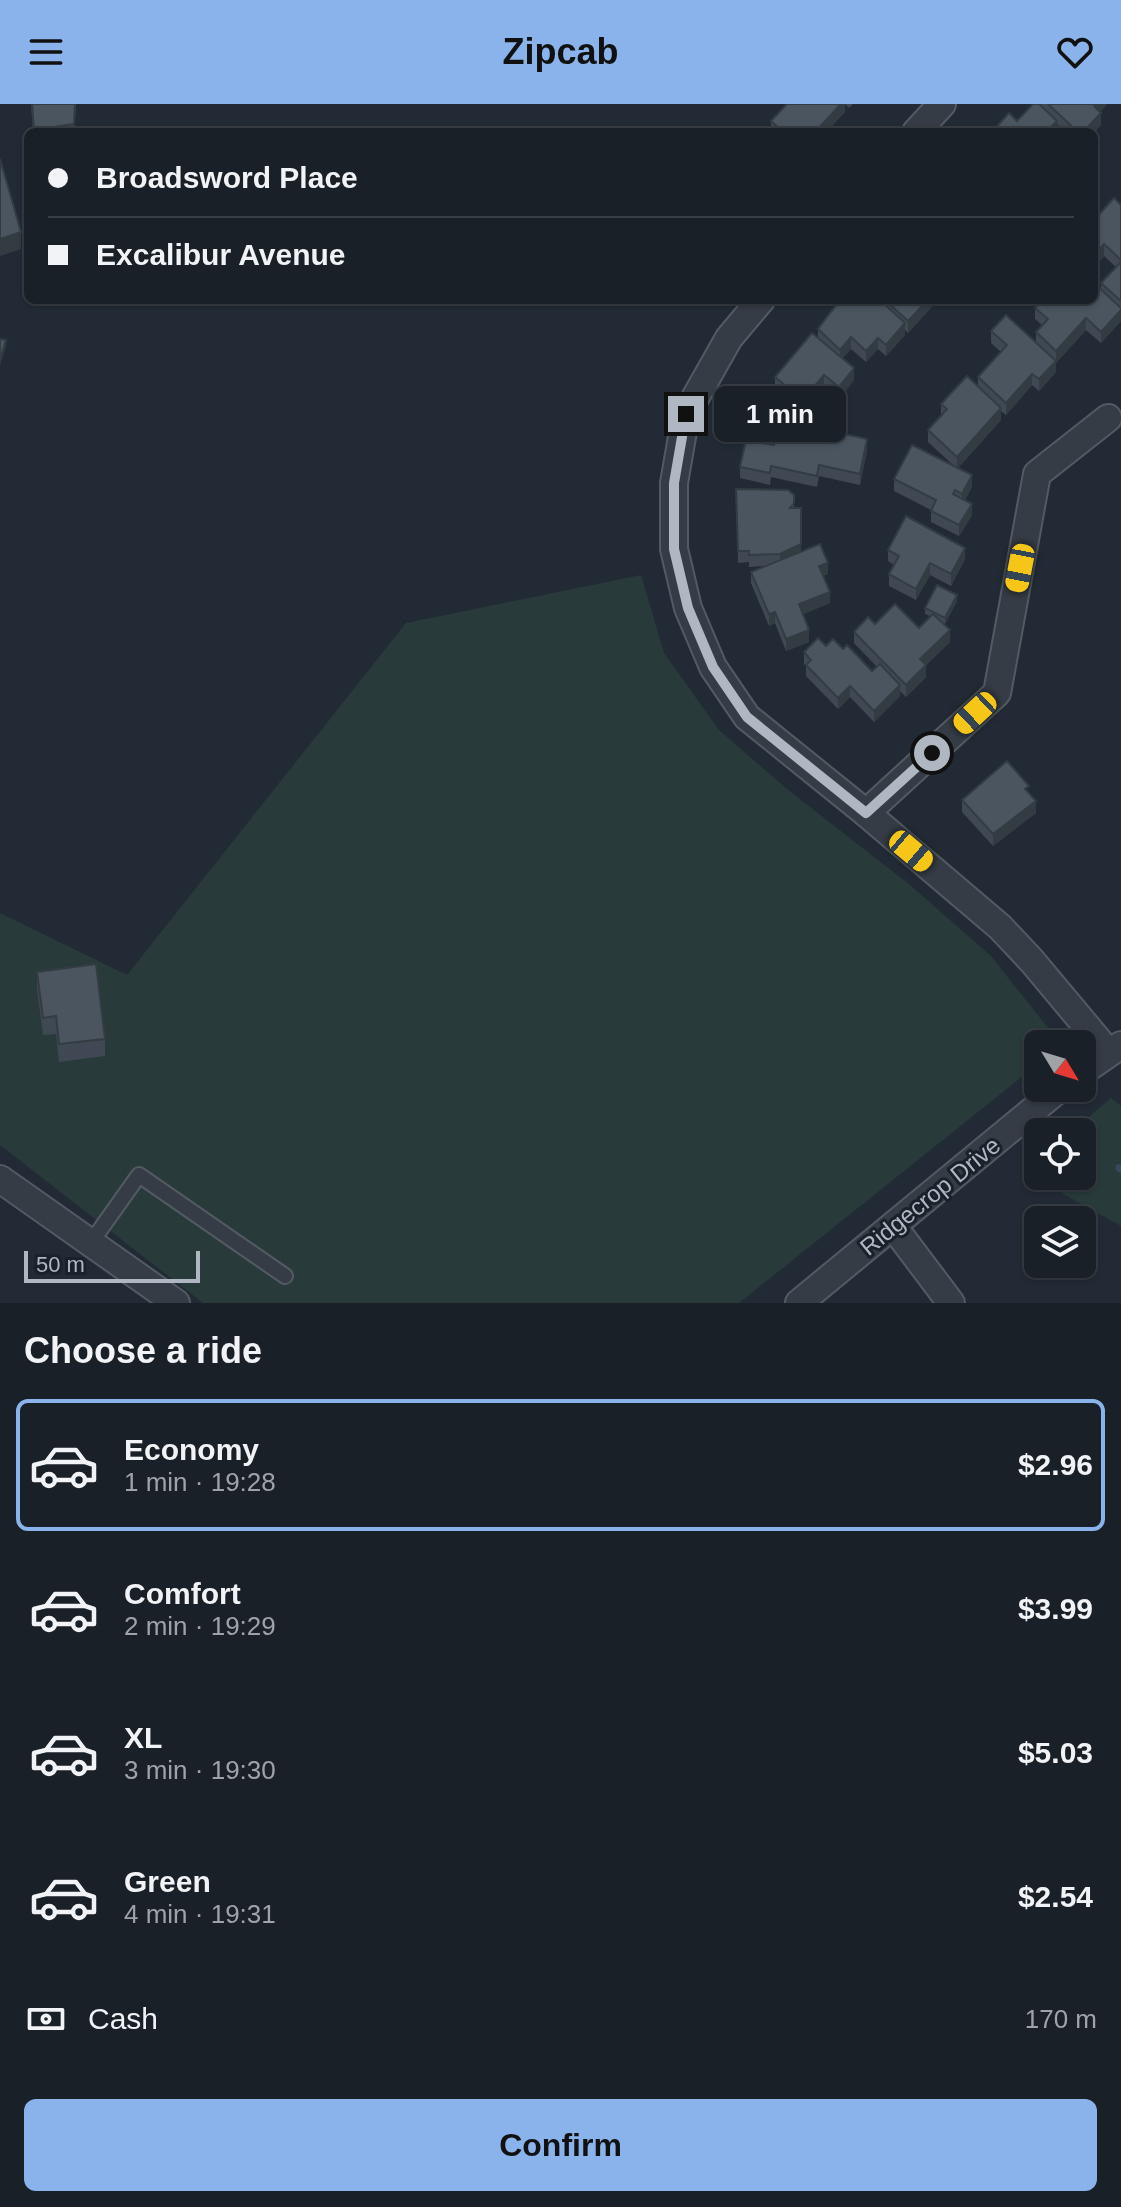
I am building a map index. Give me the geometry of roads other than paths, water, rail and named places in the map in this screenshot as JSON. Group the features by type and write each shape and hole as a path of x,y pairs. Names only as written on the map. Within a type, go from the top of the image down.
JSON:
{"street":[{"path":"920,128 942,104"},
{"path":"758,304 729,338 686,414 674,483 674,549 688,608 713,667 747,717 1000,927 1115,1048 1096,1062"},
{"path":"866,813 997,693 1037,474 1108,418"},
{"name":"Ridgecrop Drive","path":"799,1303 1043,1102"},
{"path":"2,1185 176,1303"},
{"path":"893,1226 951,1303"}],"lane":[{"path":"90,1244 139,1175 285,1276"}]}
